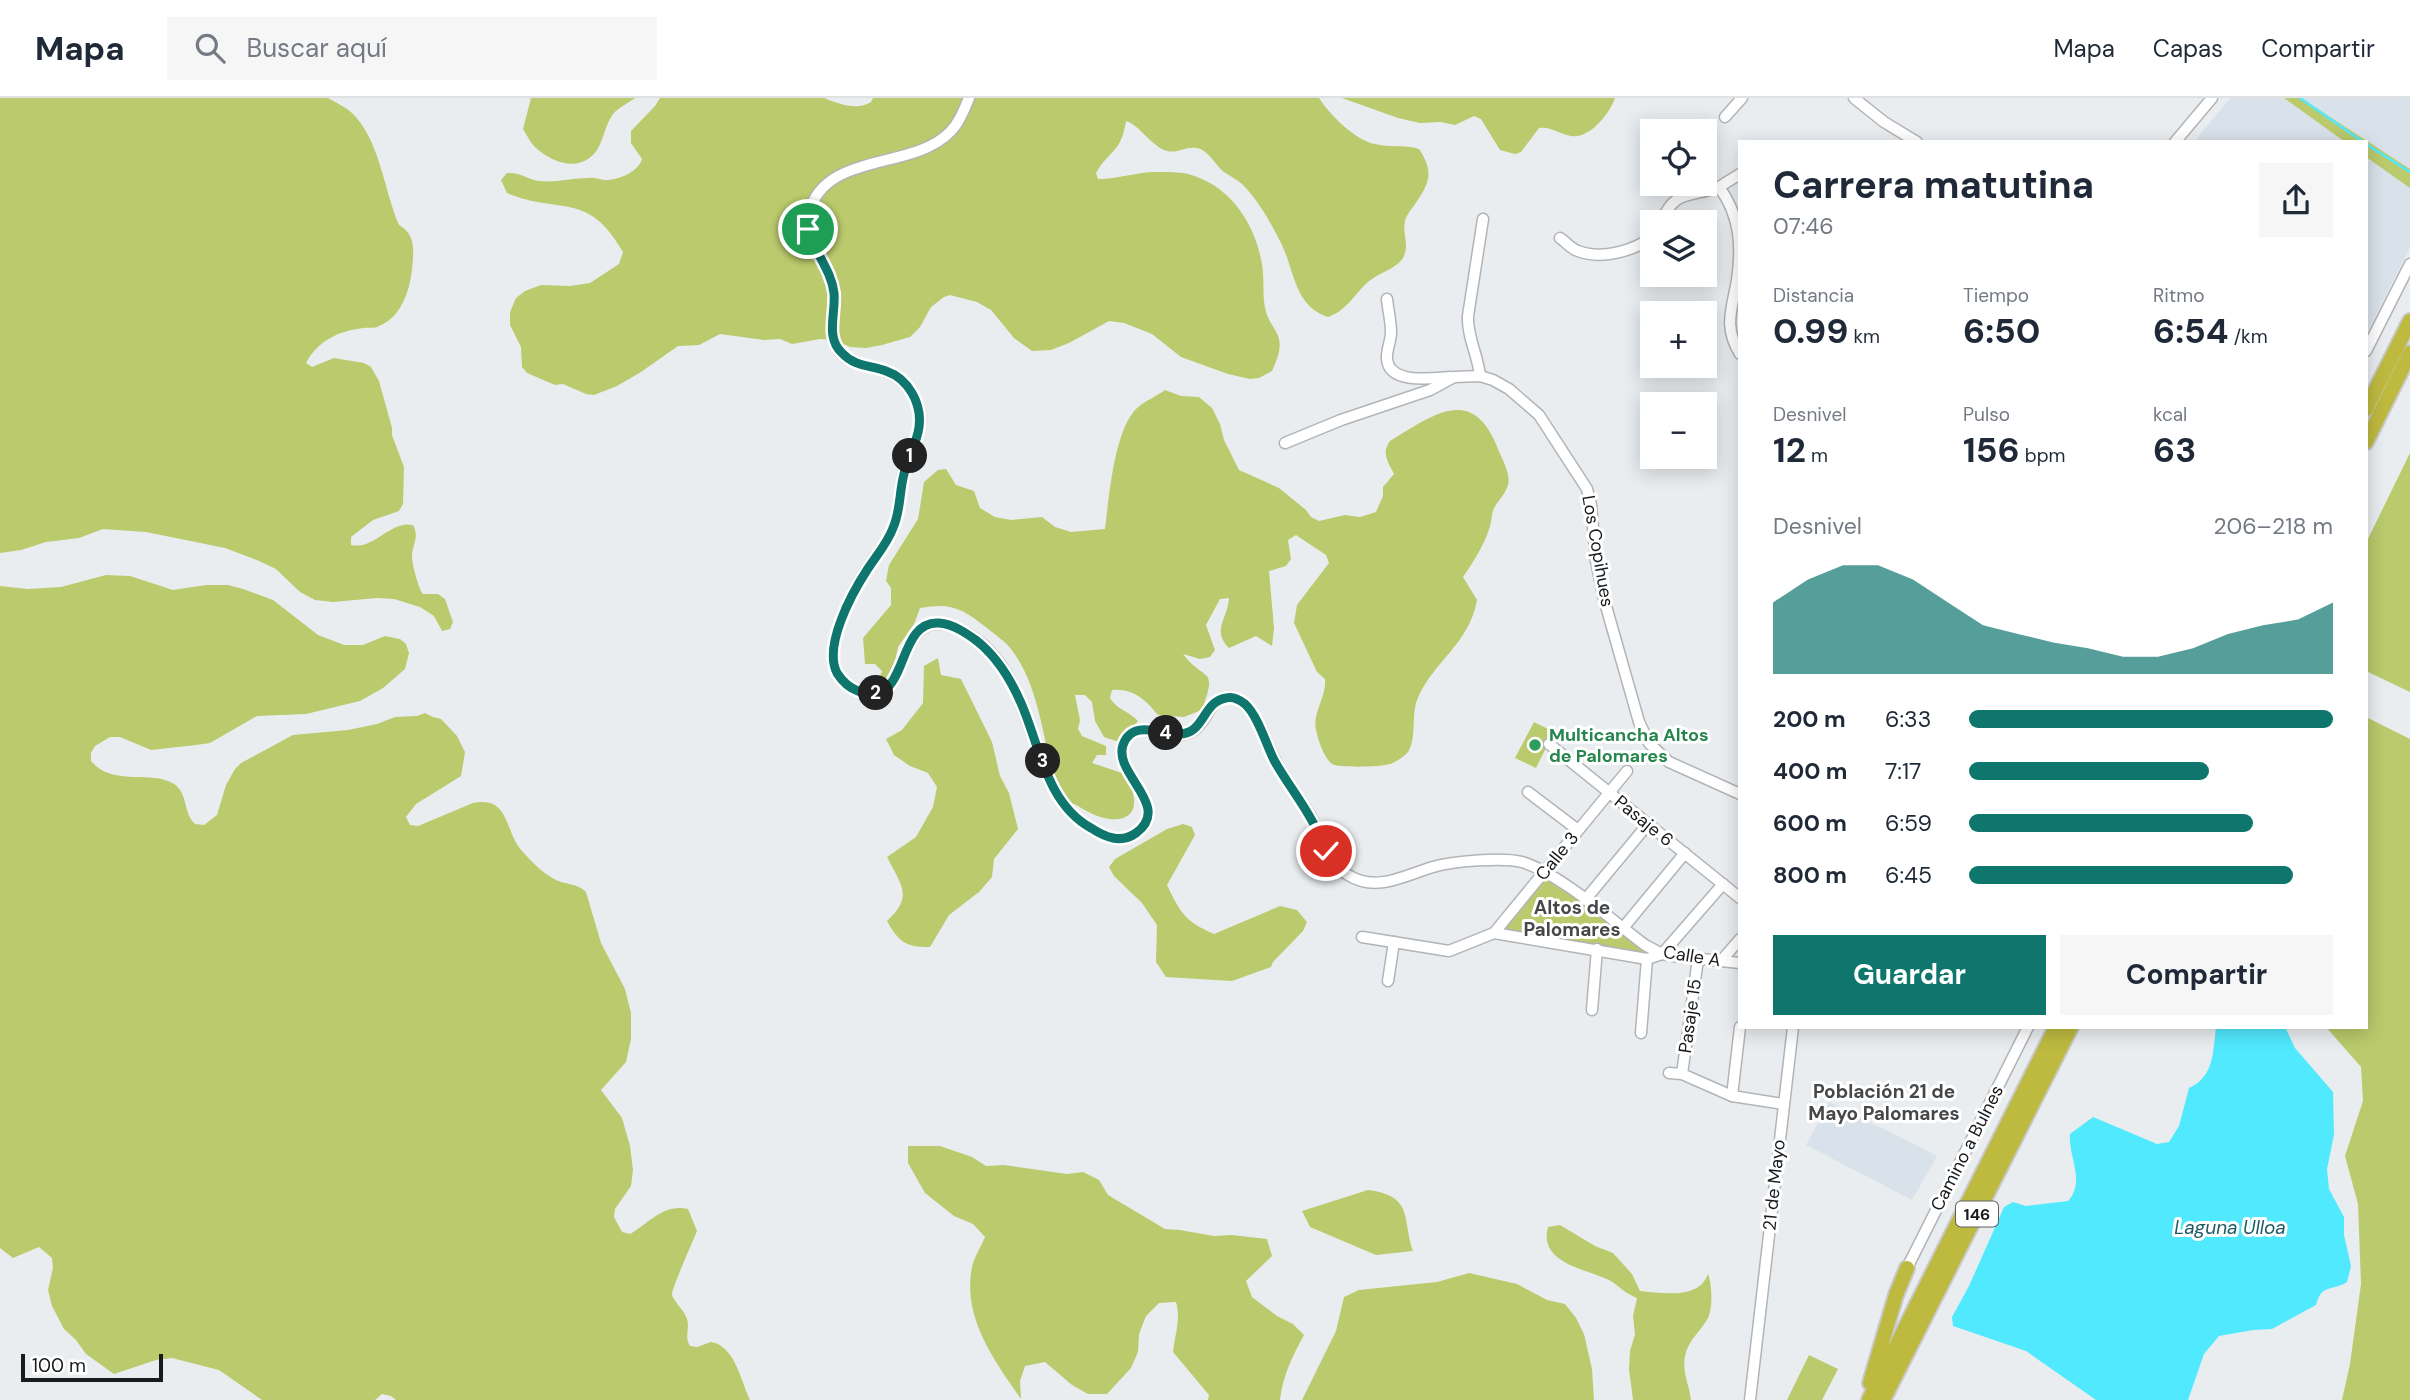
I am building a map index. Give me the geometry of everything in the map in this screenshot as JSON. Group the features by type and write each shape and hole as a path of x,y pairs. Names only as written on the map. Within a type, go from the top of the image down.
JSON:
{"highway":[{"path":"2368,405 2410,321"},
{"path":"2368,438 2410,353"},
{"path":"2387,400 2410,371"},
{"name":"146","path":"1867,1400 2055,1029"},
{"name":"146","path":"1883,1400 2070,1029"},
{"path":"1867,1400 1893,1304 1907,1268"}],"street":[{"name":"Calle A","path":"969,98 961,116 946,136 921,149 837,177 820,192 808,217 809,234 827,268 833,287 835,305 832,332 837,348 856,364 887,372 901,380 916,401 920,418 917,438 904,471 895,525 861,580 835,635 832,655 839,676 854,689 877,693 895,679 907,648 918,631 932,624 941,624 967,634 984,647 1009,677 1061,802 1085,825 1116,839 1136,833 1146,822 1148,814 1145,800 1124,760 1122,750 1125,742 1132,734 1142,729 1178,734 1194,731 1215,703 1232,698 1244,703 1251,711 1276,764 1310,817 1331,858 1350,876 1369,883 1383,883 1437,866 1507,860 1522,862 1545,871 1645,945 1662,954 1738,963"},
{"path":"1725,117 1742,98"},
{"path":"1854,98 1884,122 1914,140"},
{"path":"2177,140 2212,98"},
{"path":"1666,210 1681,196 1719,187 1738,175"},
{"path":"1719,187 1737,218 1737,279 1729,323 1738,351"},
{"path":"1480,376 1477,353 1468,327 1468,316 1483,219"},
{"path":"1560,238 1578,251 1591,254 1640,245"},
{"path":"2368,347 2410,264"},
{"path":"1387,299 1391,332 1387,360 1394,372 1412,379 1454,377"},
{"name":"Los Copihues","path":"1285,443 1341,420 1430,390 1454,377 1480,376 1500,383 1539,415 1587,489 1596,561 1604,599 1639,722 1649,743 1669,762 1738,793"},
{"name":"Pasaje 6","path":"1549,744 1738,896"},
{"name":"Calle 3","path":"1362,937 1448,951 1494,933 1627,771"},
{"path":"1528,792 1578,830"},
{"path":"1585,900 1648,824"},
{"path":"1623,928 1685,853"},
{"path":"1494,933 1647,959 1662,954 1723,884"},
{"path":"1721,961 1738,941"},
{"path":"1388,981 1394,942"},
{"path":"1592,1010 1597,949"},
{"path":"1641,1032 1647,959"},
{"name":"Pasaje 15","path":"1682,1074 1698,959"},
{"path":"1732,1096 1740,1029"},
{"name":"21 de Mayo","path":"1750,1400 1793,1029"},
{"name":"Camino a Bulnes","path":"1907,1268 2027,1029"},
{"path":"1669,1073 1682,1074 1732,1096 1783,1104"}],"shaded area":[{"path":"2230,98 2284,98 2342,140 2197,140"},
{"path":"2301,98 2410,98 2410,169 2368,140"},
{"path":"2368,158 2410,188 2410,247 2368,331"},
{"path":"1829,1102 1937,1156 1912,1200 1806,1145"}],"green space":[{"path":"0,98 328,98 352,113 369,137 399,225 407,231 411,239 411,277 401,306 388,321 377,327 354,329 330,338 316,349 306,363 312,367 334,358 364,363 371,367 379,381 392,435 404,467 403,504 399,511 373,520 351,537 351,545 368,543 397,527 413,525 416,537 412,557 418,582 423,594 438,594 445,599 453,622 450,629 442,631 434,616 420,607 394,599 333,602 315,600 300,592 276,569 259,561 225,548 146,532 103,529 79,538 46,542 0,553"},
{"path":"531,98 635,98 613,114 597,150 590,157 583,162 567,164 542,153 523,129"},
{"path":"660,98 824,98 860,106 871,102 873,98 1319,98 1336,119 1360,138 1381,145 1419,149 1427,165 1428,178 1423,192 1406,219 1406,249 1403,258 1397,265 1372,279 1347,305 1328,317 1308,305 1302,296 1277,235 1259,204 1242,184 1224,172 1200,149 1173,152 1164,150 1126,121 1118,145 1096,173 1098,179 1150,172 1188,174 1203,179 1228,196 1247,220 1259,249 1266,312 1277,333 1280,347 1272,371 1259,378 1250,379 1228,374 1181,357 1152,334 1124,323 1109,321 1069,343 1051,350 1032,351 1014,338 991,310 977,302 950,295 931,307 920,327 910,337 882,345 850,347 835,340 820,339 792,344 780,339 764,340 720,334 699,345 678,346 617,386 594,395 563,384 555,385 527,373 522,367 521,347 510,325 510,312 516,298 541,285 570,286 590,283 619,264 623,252 598,220 585,212 507,193 501,180 507,173 545,181 591,178 610,180 622,177 636,168 642,159 631,143 631,131"},
{"path":"1342,98 1615,98 1598,124 1585,133 1571,136 1539,128 1521,152 1515,154 1500,150 1481,119 1474,116 1455,125 1441,122 1420,123"},
{"path":"2284,98 2301,98 2365,140 2342,140"},
{"path":"2368,142 2410,169 2410,188 2368,158"},
{"path":"1165,390 1181,396 1199,397 1212,408 1239,470 1279,488 1319,521 1345,515 1360,517 1376,512 1383,496 1383,487 1394,474 1386,458 1387,445 1422,422 1451,410 1464,411 1477,416 1488,429 1506,467 1508,485 1494,508 1485,541 1463,577 1477,600 1473,616 1417,700 1411,746 1400,759 1385,765 1343,766 1332,764 1324,753 1315,724 1325,679 1317,672 1294,623 1297,605 1329,563 1326,555 1296,535 1288,540 1291,559 1286,566 1269,571 1274,628 1272,646 1256,636 1229,648 1221,636 1221,630 1229,598 1220,599 1206,625 1215,650 1210,657 1200,659 1183,654 1209,680 1202,710 1184,717 1158,715 1138,696 1126,691 1112,690 1110,698 1113,702 1138,721 1122,743 1104,737 1095,721 1092,702 1085,695 1075,695 1080,720 1078,729 1082,736 1106,746 1106,755 1097,755 1092,763 1125,774 1132,790 1134,803 1131,812 1125,817 1104,818 1091,814 1061,793 1053,775 1038,709 1019,660 1006,643 964,612 941,606 920,608 914,624 898,647 892,675 887,681 879,679 882,671 875,664 865,664 863,638 891,605 891,588 886,581 889,565 918,519 924,482 938,470 946,469 956,485 974,491 980,508 995,517 1011,520 1042,517 1055,527 1071,532 1105,529 1114,465 1129,418 1137,408"},
{"path":"2410,453 2410,692 2368,672 2368,539"},
{"path":"106,575 130,576 173,590 228,585 273,600 318,635 344,645 363,645 385,636 400,639 406,644 409,653 405,669 383,688 360,701 306,714 257,716 210,743 151,750 120,737 110,737 95,746 91,761 108,773 118,776 168,781 180,789 195,824 204,825 217,815 226,785 235,769 241,763 293,735 348,730 395,717 425,713 441,719 457,736 465,752 461,776 416,804 406,817 410,825 418,826 473,803 485,802 494,805 505,817 516,843 534,863 556,880 586,892 601,943 625,989 631,1013 631,1039 626,1062 601,1090 622,1118 633,1170 631,1186 615,1209 614,1217 622,1232 630,1234 664,1211 688,1209 697,1231 672,1295 687,1319 687,1339 690,1346 697,1347 711,1342 726,1350 736,1365 750,1400 396,1400 382,1394 375,1400 262,1400 219,1370 172,1358 156,1360 114,1374 86,1354 64,1329 52,1306 48,1290 53,1268 52,1258 39,1247 13,1258 0,1248 0,586 28,589 61,587"},
{"path":"938,658 941,675 961,679 992,742 1018,829 994,859 992,877 979,892 949,915 930,947 921,947 904,942 887,921 903,897 900,883 887,857 916,837 933,807 937,787 928,773 910,766 894,755 886,739 902,730 923,703 924,666"},
{"path":"2368,718 2410,739 2410,1400 2342,1400 2361,1284 2358,1204 2345,1156 2363,1101 2361,1067 2328,1029 2368,1029"},
{"name":"Multicancha Altos de Palomares","path":"1534,722 1554,732 1536,768 1515,758"},
{"path":"1183,824 1192,827 1195,835 1167,885 1180,910 1196,925 1214,934 1280,906 1297,910 1307,922 1303,931 1271,967 1232,981 1166,977 1156,962 1157,925 1142,903 1114,876 1109,867 1115,859 1167,829"},
{"path":"1549,871 1668,953 1653,955 1498,931"},
{"path":"908,1146 940,1146 972,1157 986,1166 1004,1165 1067,1174 1083,1172 1099,1180 1108,1195 1165,1229 1214,1236 1267,1239 1272,1256 1246,1281 1252,1297 1277,1316 1293,1324 1304,1335 1283,1382 1280,1400 1208,1400 1209,1395 1173,1352 1178,1321 1176,1302 1159,1303 1146,1316 1139,1334 1138,1352 1131,1368 1107,1394 1088,1394 1072,1385 1045,1362 1025,1366 1020,1381 1021,1399 991,1353 976,1320 972,1303 972,1267 985,1237 973,1224 954,1216 925,1193 908,1163"},
{"path":"1368,1190 1393,1197 1400,1203 1413,1251 1376,1255 1310,1227 1302,1211"},
{"path":"1560,1225 1595,1246 1613,1253 1632,1274 1640,1291 1688,1291 1697,1288 1708,1274 1710,1313 1689,1345 1684,1362 1691,1400 1633,1400 1629,1369 1637,1298 1609,1280 1557,1257 1550,1249 1547,1239 1548,1227"},
{"path":"1469,1273 1517,1284 1547,1300 1565,1304 1584,1334 1592,1369 1594,1400 1302,1400 1336,1331 1344,1297 1359,1290 1437,1282"},
{"path":"1809,1355 1838,1369 1822,1400 1787,1400"}],"water":[{"name":"Laguna Ulloa","path":"2216,1029 2286,1029 2295,1048 2333,1092 2334,1135 2327,1169 2329,1189 2344,1217 2344,1235 2351,1266 2347,1282 2324,1291 2316,1305 2272,1329 2219,1336 2204,1354 2188,1400 2096,1400 2026,1351 1953,1326 1952,1317 1969,1286 2004,1207 2013,1202 2026,1206 2068,1201 2073,1193 2076,1177 2070,1134 2093,1117 2157,1144 2169,1142 2179,1126 2189,1088 2208,1070"}],"waterway":[{"path":"2300,98 2360,140"},
{"path":"2368,145 2410,172"}],"place":[{"name":"Multicancha Altos de Palomares","path":"1535,745"}],"district":[{"name":"Altos de Palomares","path":"1572,918"},
{"name":"Población 21 de Mayo Palomares","path":"1884,1102"}],"route":[{"path":"808,229 833,287 834,343 856,364 887,372 901,380 913,394 920,418 917,438 904,471 901,502 895,525 861,580 835,635 833,662 842,680 859,691 877,693 895,679 907,648 918,631 928,625 941,624 967,634 984,647 1009,677 1061,802 1085,825 1116,839 1125,838 1140,830 1148,814 1145,800 1122,756 1122,746 1128,737 1146,729 1189,733 1197,728 1215,703 1222,699 1235,698 1251,711 1276,764 1310,817 1326,851"}]}
